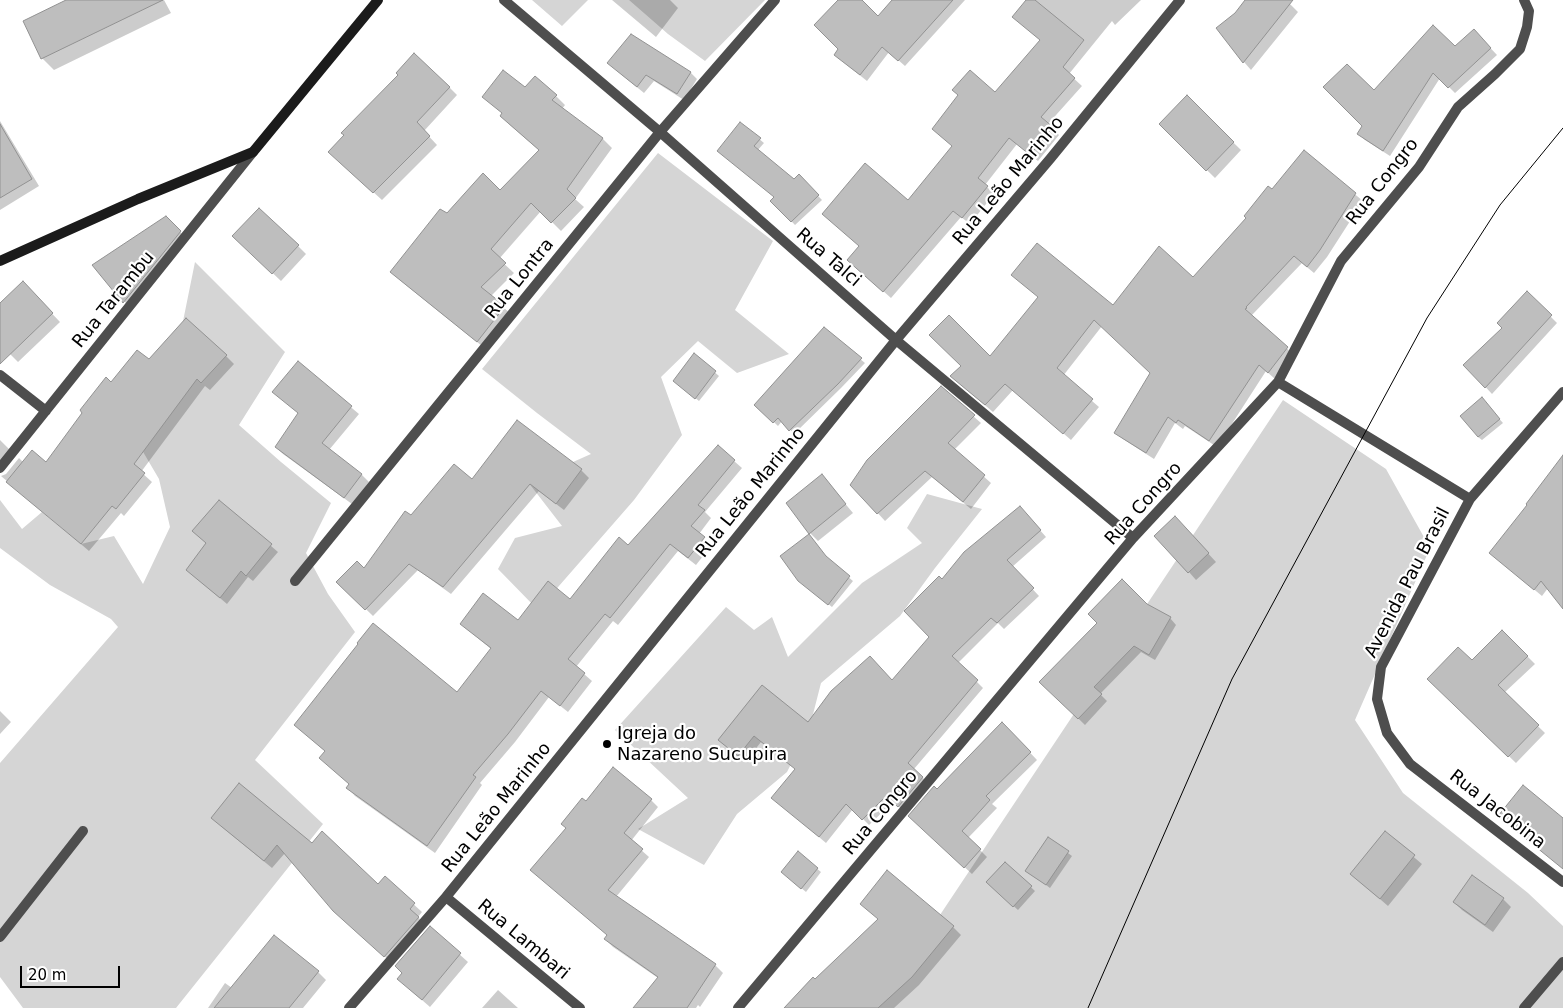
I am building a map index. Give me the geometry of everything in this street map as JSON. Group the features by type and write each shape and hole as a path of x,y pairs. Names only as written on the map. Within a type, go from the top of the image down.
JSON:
{"main road":[{"path":"0,261 138,199 253,152 378,0"}],"street":[{"name":"Rua Talci","path":"504,0 660,132 896,340 1133,538"},
{"name":"Rua Lontra","path":"295,581 660,132 775,0"},
{"name":"Rua Leão Marinho","path":"349,1008 446,897 896,340 1050,159 1180,0"},
{"name":"Rua Congro","path":"738,1008 1133,538 1278,382 1341,261 1420,167 1458,107 1520,49 1527,27 1529,11 1524,0"},
{"name":"Rua Tarambu","path":"0,468 253,152"},
{"path":"0,375 46,411"},
{"name":"Avenida Pau Brasil","path":"1278,382 1470,499"},
{"name":"Avenida Pau Brasil","path":"1410,764 1387,733 1377,699 1381,667 1470,499 1563,392"},
{"name":"Rua Jacobina","path":"1410,764 1563,882"},
{"path":"0,937 83,831"},
{"name":"Rua Lambari","path":"446,897 580,1008"},
{"path":"1524,1008 1563,962"}],"shaded area":[{"path":"532,0 588,0 562,26"},
{"path":"629,0 765,0 705,61 668,34"},
{"path":"658,153 773,241 735,310 789,354 737,373 698,341 661,377 682,435 634,500 538,610 498,569 515,538 562,526 528,482 591,454 482,369"},
{"path":"195,262 285,352 239,425 331,503 306,553 328,594 355,632 255,760 323,824 176,1008 23,1008 0,977 0,763 118,627 111,619 50,585 0,548 0,500 22,529 42,512 81,544 114,536 143,584 170,527 159,479 139,445 162,425"},
{"path":"1283,400 1386,469 1430,548 1355,720 1403,793 1528,893 1563,926 1563,1008 878,1008"},
{"path":"927,494 982,509 900,616 821,683 810,726 787,772 737,814 704,865 638,829 688,798 615,730 726,607 754,630 772,617 788,657 862,583 922,543 907,528"}],"building":[{"path":"66,0 163,0 41,59 23,21"},
{"path":"838,0 862,0 878,16 892,0 953,0 898,61 882,47 860,75 834,55 838,49 814,25"},
{"path":"1026,0 1035,0 1084,40 1063,67 1075,78 1041,117 1053,127 1030,155 1009,138 978,178 988,186 962,218 953,211 883,292 847,260 859,246 822,214 865,163 908,200 952,146 932,129 958,95 952,90 970,70 995,92 1040,40 1012,17"},
{"path":"1245,0 1293,0 1243,63 1216,28 1235,13"},
{"path":"1433,25 1455,46 1474,29 1491,48 1448,88 1433,73 1383,151 1357,134 1362,126 1323,87 1347,64 1374,90"},
{"path":"631,34 691,72 677,94 646,75 637,87 607,63"},
{"path":"414,53 450,87 417,122 430,136 373,193 328,152 344,135 341,133 398,75 396,73"},
{"path":"503,70 525,87 535,76 557,95 552,100 603,138 567,189 576,198 551,223 531,203 491,249 506,263 481,287 505,306 477,342 390,272 440,209 447,213 483,173 500,190 539,150 500,116 502,113 482,97"},
{"path":"1187,95 1234,142 1206,171 1159,124"},
{"path":"740,122 761,138 754,146 794,179 799,174 819,195 791,222 770,201 774,197 717,151"},
{"path":"0,124 32,179 0,198"},
{"path":"1304,150 1356,193 1307,267 1294,256 1246,307 1245,309 1288,347 1268,373 1259,365 1209,441 1178,420 1176,423 1168,417 1146,453 1114,433 1150,373 1094,320 1057,368 1093,399 1063,434 1005,384 985,405 950,376 961,366 929,335 949,315 990,356 1038,297 1011,275 1037,243 1113,305 1159,246 1193,277 1246,218 1244,216 1268,186 1272,189"},
{"path":"259,208 299,245 272,274 232,236"},
{"path":"166,216 181,231 123,303 92,265"},
{"path":"23,281 53,313 0,364 0,303"},
{"path":"1527,291 1552,315 1485,388 1463,365 1502,328 1497,323"},
{"path":"186,318 227,355 201,383 197,379 134,464 145,473 116,509 112,506 81,544 6,482 32,450 46,462 82,413 80,410 106,377 111,382 137,350 149,359"},
{"path":"824,327 862,358 789,431 778,418 773,423 754,405"},
{"path":"694,353 716,371 695,399 673,381"},
{"path":"298,361 352,406 322,443 362,474 344,498 275,447 298,413 272,392"},
{"path":"941,386 975,415 948,443 985,475 963,502 925,471 877,514 850,485 867,460"},
{"path":"1482,397 1500,419 1478,437 1460,416"},
{"path":"517,420 582,469 556,504 530,484 443,587 409,564 365,610 336,582 357,561 364,568 405,511 411,515 454,464 472,479"},
{"path":"718,445 735,460 698,505 705,510 691,526 705,537 688,558 670,544 610,618 605,614 568,659 585,673 560,706 541,691 473,775 476,777 427,846 346,788 349,784 319,758 325,751 294,725 373,623 457,692 491,648 460,624 483,593 518,620 548,581 570,599 619,537 628,545"},
{"path":"1563,455 1563,609 1541,581 1534,590 1489,553"},
{"path":"822,474 846,504 809,534 786,503"},
{"path":"219,500 272,544 246,576 241,571 220,598 186,570 206,543 192,531"},
{"path":"1020,506 1041,530 1007,560 1034,588 997,623 991,618 952,656 978,680 908,763 923,777 898,807 886,796 862,820 846,804 819,837 771,798 795,769 754,736 738,756 718,740 762,685 808,722 831,691 870,656 892,680 929,637 904,611 939,576 942,579 964,552"},
{"path":"1175,516 1209,553 1188,573 1154,536"},
{"path":"809,534 826,556 850,576 828,605 798,581 780,556"},
{"path":"1122,579 1147,604 1171,617 1149,655 1134,646 1094,687 1102,694 1078,719 1039,682 1097,623 1088,614"},
{"path":"1502,630 1528,656 1498,685 1539,725 1508,757 1427,679 1458,647 1472,660"},
{"path":"1002,722 1031,752 986,796 990,800 962,831 981,849 964,868 908,816 934,786 937,789"},
{"path":"613,767 652,799 624,833 643,849 608,890 716,964 687,1008 633,1008 658,977 604,939 607,935 530,870 566,828 561,824 582,798 586,801"},
{"path":"239,783 312,843 322,831 378,884 385,876 415,903 410,909 419,917 384,957 333,911 277,845 264,861 211,818"},
{"path":"1523,785 1563,818 1563,869 1498,816"},
{"path":"1385,831 1415,855 1380,899 1350,874"},
{"path":"1048,837 1069,851 1046,885 1025,871"},
{"path":"798,851 818,868 801,889 781,872"},
{"path":"1005,862 1032,886 1013,907 986,882"},
{"path":"887,870 954,926 912,977 878,1008 784,1008 813,977 815,979 878,919 860,904"},
{"path":"1472,875 1504,898 1485,925 1453,902"},
{"path":"430,926 461,953 422,1000 397,979 402,973 395,966"},
{"path":"274,935 319,971 289,1008 214,1008"}],"tram line":[{"path":"1088,1008 1232,679 1427,318 1500,205 1563,128"}],"place":[{"name":"Igreja do Nazareno Sucupira","path":"607,744"}]}
